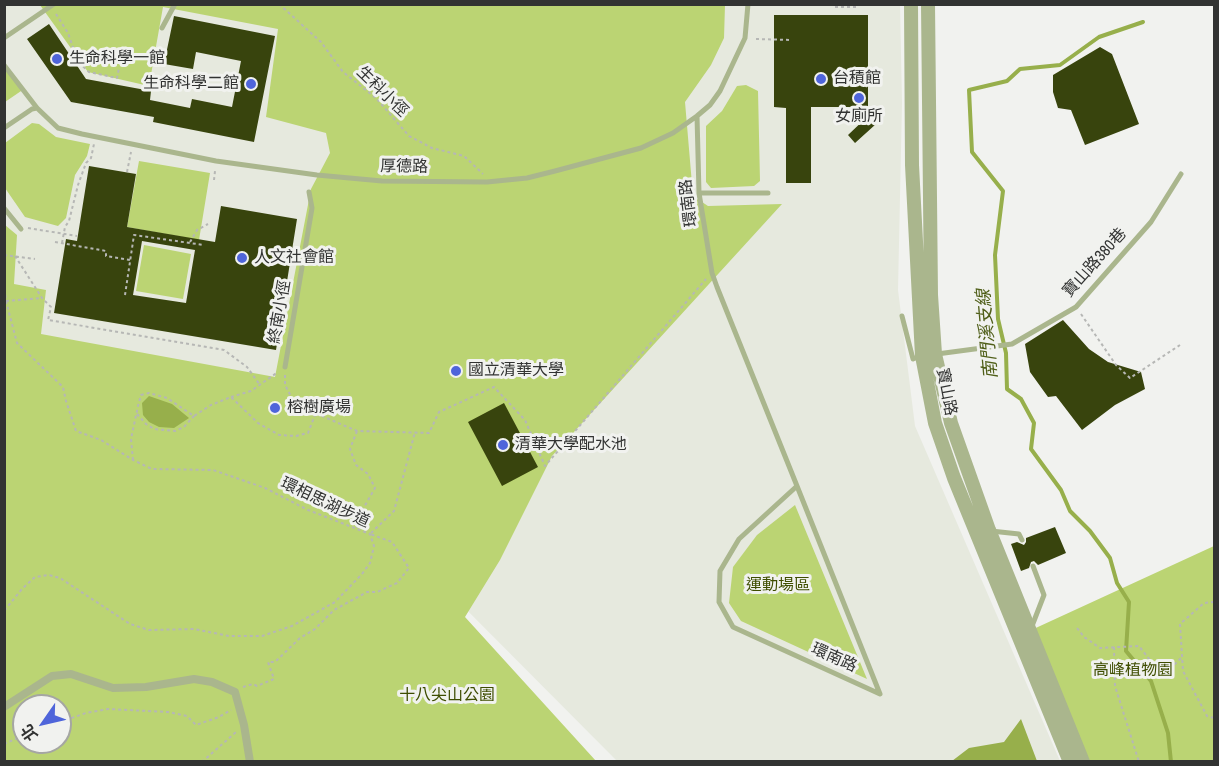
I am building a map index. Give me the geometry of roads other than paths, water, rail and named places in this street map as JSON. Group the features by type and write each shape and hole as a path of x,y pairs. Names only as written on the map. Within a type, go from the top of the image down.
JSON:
{"street":[{"name":"寶山路","path":"911,4 912,165 935,423 954,478 1070,762"},
{"name":"寶山路","path":"928,4 931,295 929,355 989,530 1083,762"},
{"path":"4,707 52,676 72,674 113,688 146,687 194,679 212,682 235,692 240,705 250,762"}],"lane":[{"path":"162,28 175,4"},
{"name":"厚德路","path":"4,65 38,108 58,128 82,134 226,162 317,175 382,181 487,182 527,177 641,148 673,133 697,116 720,91 745,38 748,4"},
{"path":"4,38 53,6"},
{"path":"4,128 32,109 38,108"},
{"name":"環南路","path":"697,116 699,193 712,273 797,486 858,639 880,694 733,627 719,602 720,571 739,539 797,486"},
{"name":"寶山路380巷","path":"929,355 1012,344 1076,307 1151,222 1181,174"},
{"name":"終南小徑","path":"285,367 309,226 312,202 309,192"},
{"path":"699,193 768,193"},
{"path":"4,207 21,229"},
{"path":"902,316 913,359 929,355"},
{"path":"989,530 1019,534 1022,540"},
{"path":"1030,631 1044,595 1033,566"}],"waterway":[{"name":"南門溪支線","path":"1143,22 1099,37 1060,65 1020,69 1007,81 969,90 972,152 1003,191 995,255 998,319 1006,353 1007,389 1021,399 1034,423 1031,449 1061,490 1070,511 1090,531 1110,558 1117,583 1129,602 1126,651 1151,681 1168,733 1171,762"}],"place":[{"name":"生命科學一館","path":"57,59"},
{"name":"台積館","path":"821,79"},
{"name":"生命科學二館","path":"251,84"},
{"name":"女廁所","path":"859,98"},
{"name":"人文社會館","path":"242,258"},
{"name":"國立清華大學","path":"456,371"},
{"name":"榕樹廣場","path":"275,408"},
{"name":"清華大學配水池","path":"503,445"}],"park label":[{"name":"運動場區","path":"778,586"},
{"name":"高峰植物園","path":"1133,671"},
{"name":"十八尖山公園","path":"447,696"}]}
